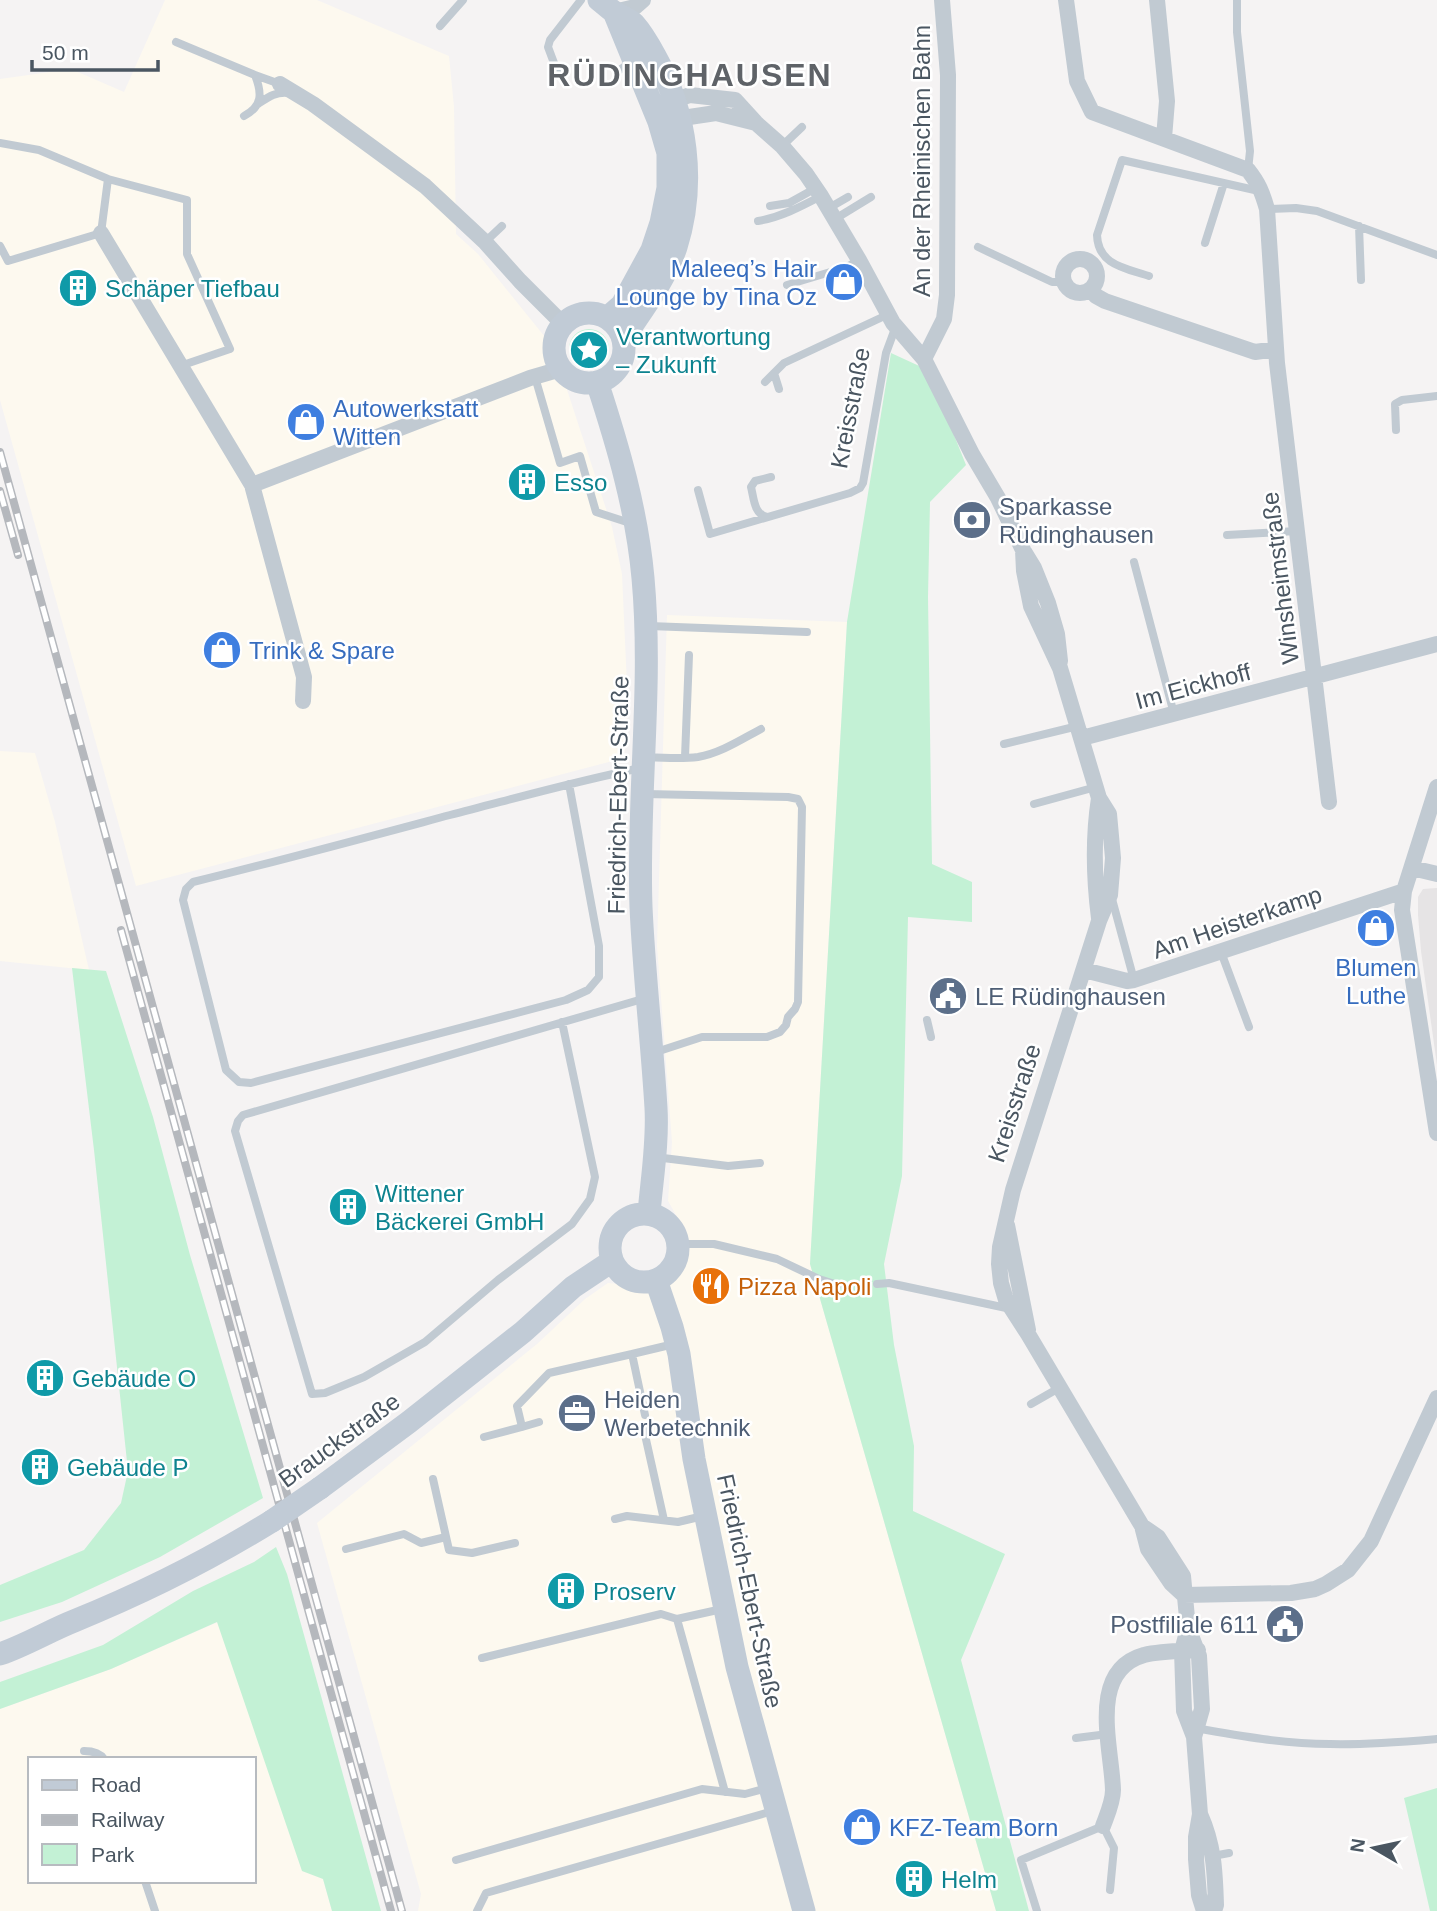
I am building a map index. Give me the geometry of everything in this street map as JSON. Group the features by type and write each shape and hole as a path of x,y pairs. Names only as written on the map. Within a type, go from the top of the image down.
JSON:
{"street":[{"path":"606,6 635,7 643,0"},
{"name":"An der Rheinischen Bahn","path":"924,359 944,319 947,295 948,75 942,0"},
{"path":"1066,0 1077,81 1092,112 1248,170"},
{"path":"1157,0 1167,101 1164,138"},
{"path":"606,6 625,66 667,112 687,170 685,208 675,248 663,276 623,339"},
{"path":"606,6 633,23 662,69 668,153 668,188 652,250 622,305 607,318"},
{"path":"281,81 296,94 315,101 425,186 485,242 563,324"},
{"name":"Kreisstraße","path":"667,112 690,95 735,100 782,146 825,203 892,320 924,359 1023,550 1031,606 1060,668 1097,793 1109,814 1114,858 1110,895 1099,921 1013,1190 1000,1247 1001,1283 1018,1308 1028,1334 1059,1388 1142,1526 1148,1549 1171,1583 1184,1595"},
{"name":"Winsheimstraße","path":"1248,170 1261,186 1267,209 1276,349 1329,802"},
{"path":"100,233 252,485 304,677 303,701"},
{"path":"1076,259 1091,263 1097,275 1091,289 1085,292 1073,291 1065,282 1063,276 1066,267 1076,259"},
{"path":"1091,289 1105,301 1255,352 1276,349"},
{"path":"584,313 607,318 623,339 624,350 616,371 597,382 577,381 568,376 556,360 554,341 563,324 584,313"},
{"path":"252,485 561,369"},
{"name":"Friedrich-Ebert-Straße","path":"597,382 622,461 636,525 646,626 646,712 640,836 641,905 656,1109 655,1157 649,1213"},
{"name":"Im Eickhoff","path":"1080,732 1174,714 1437,644"},
{"path":"1437,788 1404,891 1402,910 1437,1133"},
{"name":"Kreisstraße","path":"1097,793 1099,921"},
{"path":"1412,868 1437,874"},
{"name":"Am Heisterkamp","path":"1084,970 1127,981 1135,980 1404,891"},
{"path":"649,1213 667,1222 676,1234 678,1244 677,1257 667,1273 656,1280 637,1282 628,1279 616,1268 609,1245 614,1229 626,1218 634,1214 649,1213"},
{"name":"Brauckstraße","path":"0,1654 24,1646 168,1580 272,1521 320,1488 460,1381 523,1332 573,1287 612,1261"},
{"name":"Friedrich-Ebert-Straße","path":"656,1280 676,1343 694,1459 737,1667 804,1911"},
{"path":"1204,1911 1199,1895 1196,1859 1200,1815 1193,1729 1202,1709 1190,1651 1184,1595 1291,1593 1315,1589 1348,1570 1371,1541 1437,1398"},
{"name":"Brauckstraße","path":"0,1637 72,1622"},
{"path":"1103,1826 1113,1793 1106,1714 1113,1681 1123,1666 1143,1656 1190,1651"},
{"path":"1200,1815 1221,1855 1214,1911"}],"lane":[{"path":"440,26 463,0"},
{"path":"557,71 548,47 550,40 581,0"},
{"path":"1237,0 1237,32 1250,151 1248,170"},
{"path":"176,42 255,75 281,81"},
{"path":"255,75 261,93 257,104"},
{"path":"244,116 271,94 296,94"},
{"path":"782,146 802,127"},
{"path":"0,143 39,150 108,179 187,200 187,254 230,349 180,366"},
{"path":"1149,276 1112,263 1103,257 1097,246 1097,235 1122,160 1262,191"},
{"path":"0,246 8,261 100,233 108,179"},
{"path":"1205,243 1224,183"},
{"path":"758,221 848,197"},
{"path":"770,206 871,197"},
{"path":"1267,209 1296,208 1317,211 1437,255"},
{"path":"485,242 502,226"},
{"path":"1359,226 1361,280"},
{"path":"978,247 1052,282 1065,282"},
{"path":"787,285 847,267 859,260"},
{"path":"765,382 784,363 874,322 892,320"},
{"name":"Kreisstraße","path":"768,517 855,491 863,483 892,320"},
{"path":"774,373 779,389"},
{"path":"535,377 560,463 580,456 596,512 636,525"},
{"path":"1396,430 1395,404 1402,400 1437,397"},
{"path":"768,517 763,517 757,511 751,487 755,481 771,477"},
{"path":"698,490 710,534 768,517"},
{"path":"1227,535 1297,531"},
{"path":"1134,562 1174,714"},
{"path":"646,626 807,632"},
{"path":"685,757 689,655"},
{"path":"569,784 599,946 599,976 588,990 566,1000 251,1083 239,1082 226,1070 183,900 186,889 193,882 644,762 700,757 727,747 761,729"},
{"path":"1004,744 1080,732"},
{"path":"1034,804 1097,793"},
{"path":"642,794 788,797 798,799 802,807 798,1002 788,1017 786,1026 780,1032 767,1037 702,1037 651,1054"},
{"path":"1110,895 1135,980"},
{"path":"1221,951 1249,1027"},
{"path":"562,1022 595,1177 590,1199 572,1224 498,1280 425,1342 364,1377 325,1393 312,1394 234,1131 243,1115 562,1022 646,999"},
{"path":"927,1020 931,1037"},
{"path":"655,1157 728,1166 760,1163"},
{"path":"678,1244 714,1244 778,1259 838,1285"},
{"path":"877,1284 889,1283 1018,1308"},
{"path":"522,1427 517,1406 549,1373 676,1343"},
{"path":"632,1354 645,1415"},
{"path":"1031,1404 1059,1388"},
{"path":"484,1437 539,1422"},
{"path":"643,1426 664,1520"},
{"path":"433,1479 449,1550 472,1553 515,1543"},
{"path":"615,1519 627,1516 678,1522 706,1516"},
{"path":"346,1549 404,1534 421,1542 446,1537"},
{"path":"482,1658 661,1614 677,1619 725,1608"},
{"path":"677,1619 725,1792"},
{"path":"1193,1729 1331,1745 1437,1739"},
{"path":"1076,1738 1108,1734"},
{"path":"84,1751 103,1757"},
{"path":"456,1860 702,1789 745,1794 770,1787"},
{"path":"477,1911 486,1893 776,1810"},
{"path":"1037,1911 1021,1860 1103,1826 1114,1849 1110,1890"},
{"path":"146,1883 155,1911"}],"shaded area":[{"path":"165,0 317,0 449,56 454,107 456,234 478,254 553,347 612,527 622,574 628,708 624,758 136,886 0,400 0,79 71,69 124,92"},
{"path":"667,615 847,622 810,1264 996,1911 418,1911 421,1894 317,1523 537,1344 585,1299 608,1283 629,1285 643,1292 675,1280 683,1267 687,1246 680,1222 668,1201 672,1142 657,946"},
{"path":"0,751 35,753 55,822 89,970 0,961"},
{"path":"1437,888 1437,1065 1421,951 1418,897 1423,889"},
{"path":"218,1622 323,1879 332,1911 0,1911 0,1709 111,1669"}],"green space":[{"path":"589,329 603,335 609,349 603,363 589,369 575,363 569,349 575,335"},
{"path":"891,353 928,370 966,465 930,502 928,597 932,864 972,882 972,922 908,917 902,1176 884,1264 894,1345 914,1446 913,1511 1005,1554 961,1660 1029,1911 996,1911 810,1264 847,622"},
{"path":"72,968 106,971 153,1117 190,1255 263,1498 160,1557 62,1602 0,1622 0,1585 84,1550 121,1503 128,1471"},
{"path":"276,1547 287,1574 381,1911 332,1911 323,1879 302,1871 217,1622 111,1669 0,1709 0,1682 103,1645 193,1591 254,1562"},
{"path":"1437,1788 1437,1911 1430,1911 1404,1798"}],"railway":[{"path":"0,452 402,1911"},
{"path":"0,491 18,555"},
{"path":"121,930 391,1911"}],"place":[{"name":"Maleeq’s Hair Lounge by Tina Oz","path":"844,282"},
{"name":"Schäper Tiefbau","path":"78,288"},
{"name":"Verantwortung – Zukunft","path":"589,350"},
{"name":"Autowerkstatt Witten","path":"306,422"},
{"name":"Esso","path":"527,482"},
{"name":"Sparkasse Rüdinghausen","path":"972,520"},
{"name":"Trink & Spare","path":"222,650"},
{"name":"Blumen Luthe","path":"1376,928"},
{"name":"LE Rüdinghausen","path":"948,996"},
{"name":"Wittener Bäckerei GmbH","path":"348,1207"},
{"name":"Pizza Napoli","path":"711,1286"},
{"name":"Gebäude O","path":"45,1378"},
{"name":"Heiden Werbetechnik","path":"577,1413"},
{"name":"Gebäude P","path":"40,1467"},
{"name":"Proserv","path":"566,1591"},
{"name":"Postfiliale 611","path":"1285,1624"},
{"name":"KFZ-Team Born","path":"862,1827"},
{"name":"Helm","path":"914,1879"}],"district":[{"name":"RÜDINGHAUSEN","path":"690,75"}]}
